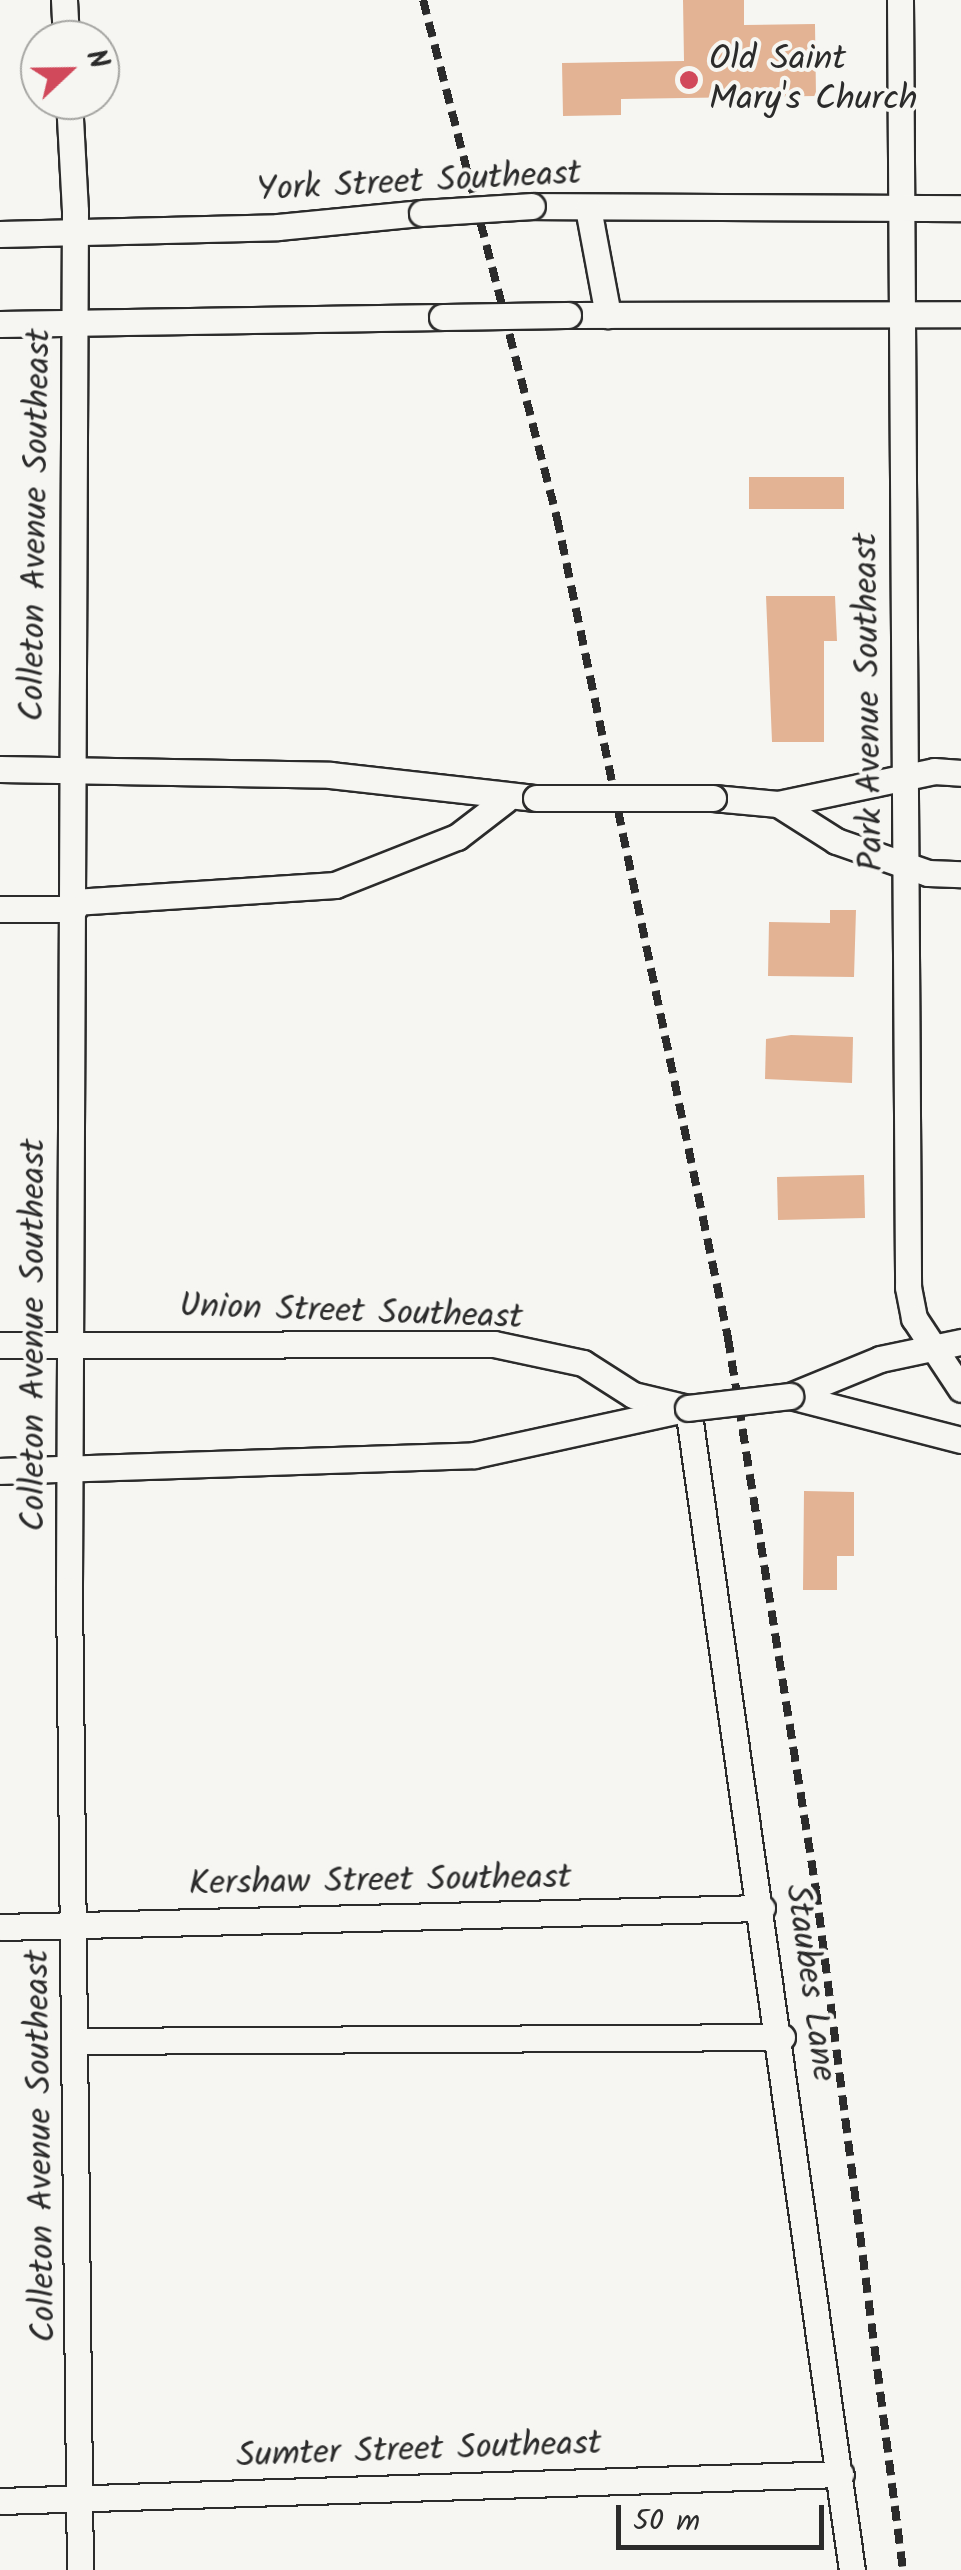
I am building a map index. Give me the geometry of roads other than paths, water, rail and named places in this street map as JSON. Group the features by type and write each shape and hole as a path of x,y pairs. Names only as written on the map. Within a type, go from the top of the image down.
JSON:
{"street":[{"name":"Park Avenue Southeast","path":"900,0 908,1286 914,1318 961,1389"},
{"name":"Colleton Avenue Southeast","path":"70,120 74,232 69,766 74,905 72,1925 80,2570"},
{"name":"York Street Southeast","path":"0,234 278,227 532,206 900,211 961,208"},
{"path":"588,208 608,315"},
{"path":"0,324 568,315 961,314"},
{"path":"0,769 69,766 330,776 505,800 712,798 778,804 904,778 961,773"},
{"path":"0,909 334,886 457,837 505,800"},
{"path":"778,804 836,841 907,866 961,874"},
{"name":"Union Street Southeast","path":"0,1471 474,1456 688,1408 790,1396 931,1345 961,1342"},
{"name":"Union Street Southeast","path":"0,1345 494,1344 583,1363 633,1395 688,1408"},
{"name":"Union Street Southeast","path":"790,1396 961,1440"},
{"name":"Staubes Lane","path":"688,1408 782,2037 852,2570"},
{"name":"Kershaw Street Southeast","path":"0,1927 762,1908"},
{"path":"76,2041 782,2037"},
{"name":"Sumter Street Southeast","path":"0,2501 841,2474"}],"railway":[{"path":"423,0 557,518 728,1338 816,1890 903,2570"}],"place":[{"name":"Old Saint Mary's Church","path":"689,80"}]}
